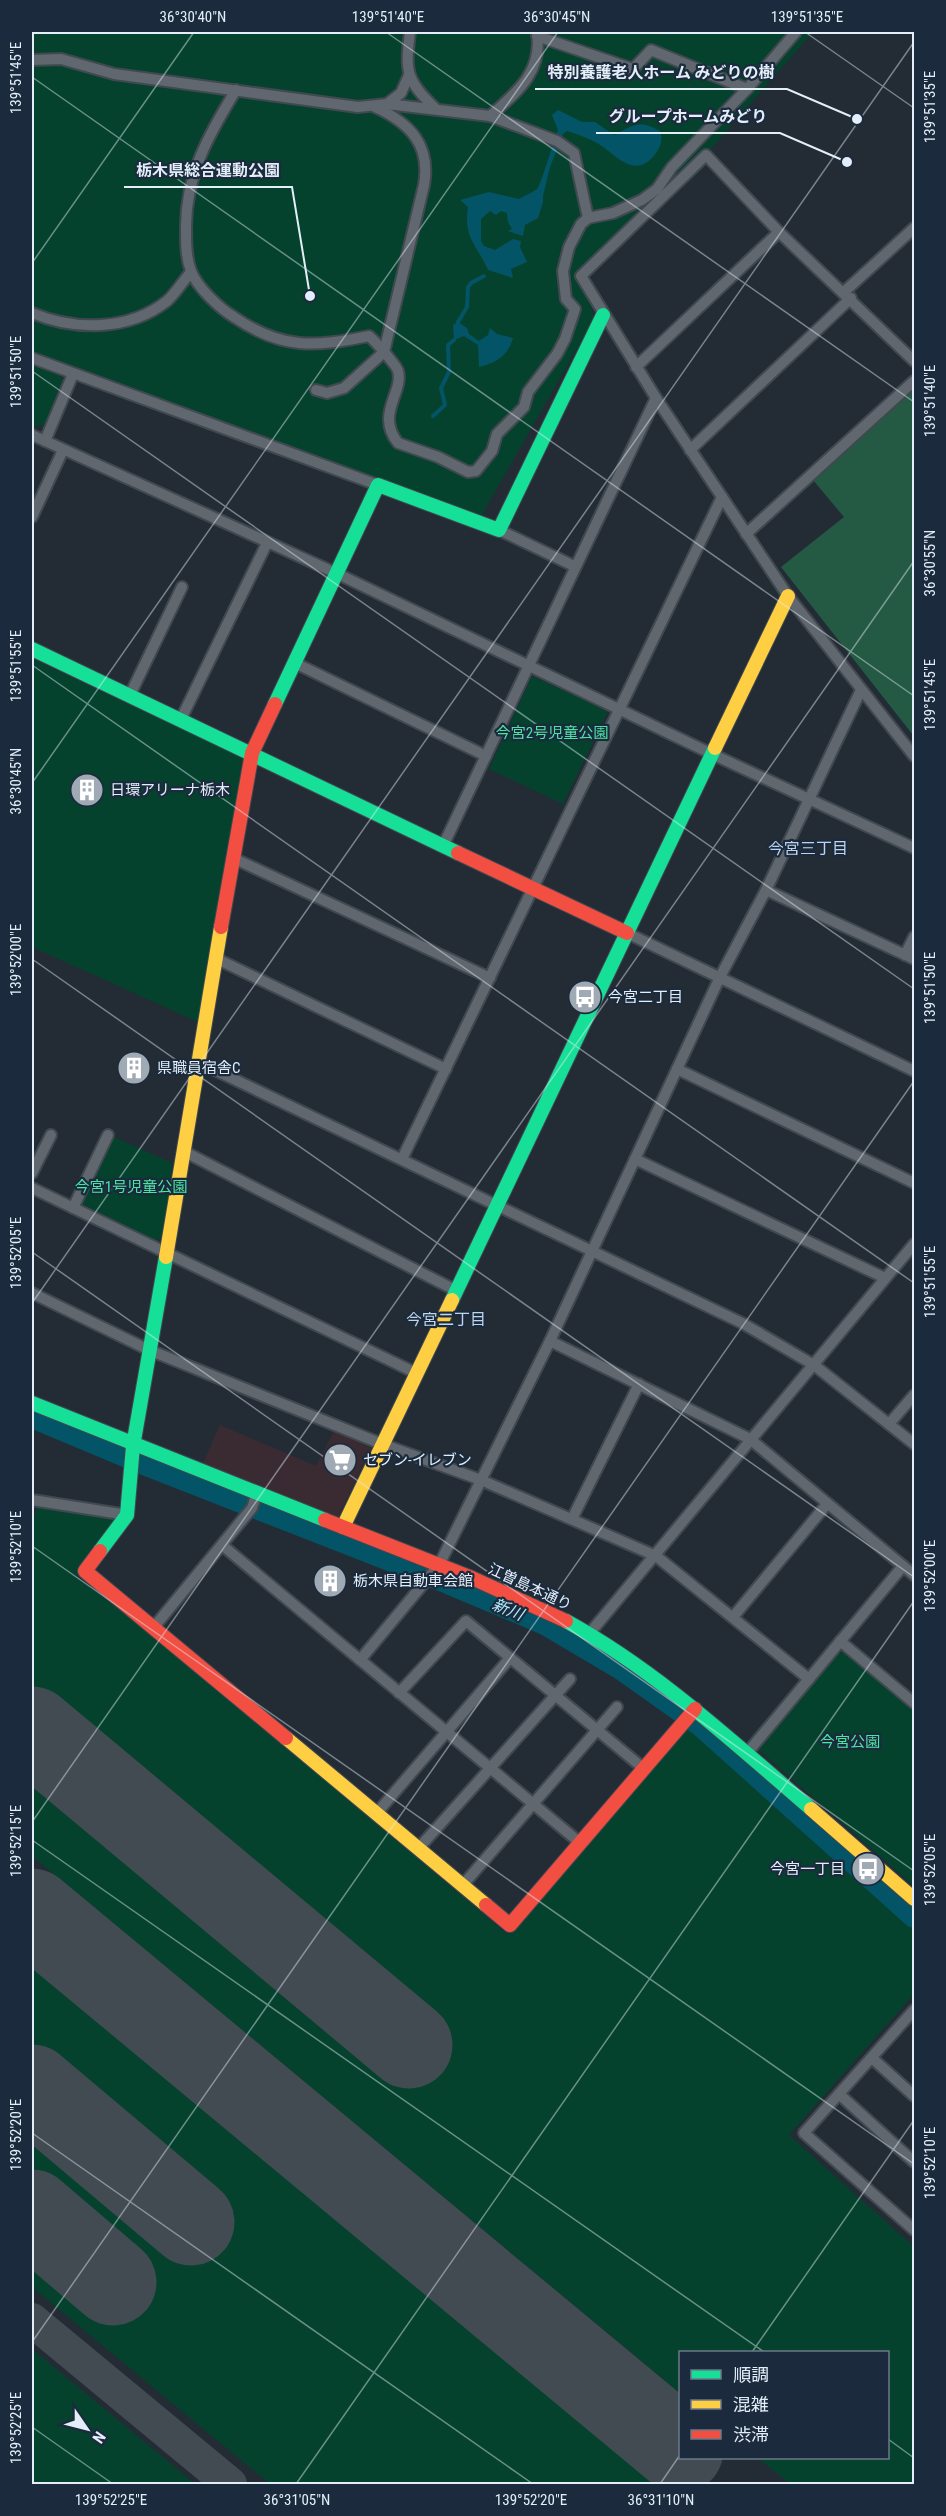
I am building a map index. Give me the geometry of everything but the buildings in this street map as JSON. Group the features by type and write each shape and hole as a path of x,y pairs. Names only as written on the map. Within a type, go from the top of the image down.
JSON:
{"street":[{"path":"387,104 401,93 409,75 410,32"},
{"path":"236,90 205,143 194,171 185,208 186,246 191,272 218,307 243,324 273,339 300,345 334,343 369,336 384,352 387,359 398,368 399,378 389,418 394,438 398,443 431,454 468,472 476,471 492,451 497,434 503,425 524,407 528,392 566,339 575,309 566,299 563,271 574,235 588,218 613,213 642,200 657,189 672,167 796,32"},
{"path":"490,116 526,82 539,47 537,34 633,69 651,50 747,88"},
{"path":"32,60 61,60 114,74 358,107 387,104 490,116 557,141 574,153 588,218"},
{"path":"409,75 413,86 435,108"},
{"path":"316,390 327,393 344,388 384,352 427,167 414,134 405,125 375,107"},
{"path":"915,361 779,232 706,155 580,276 656,398 788,596 915,756"},
{"path":"690,450 915,228"},
{"path":"636,367 779,232"},
{"path":"32,313 55,323 82,326 116,323 147,314 169,299 191,272"},
{"path":"499,530 603,315"},
{"path":"32,358 499,530 574,566"},
{"path":"45,441 73,374"},
{"path":"746,534 915,381"},
{"path":"443,846 574,566 656,398"},
{"path":"32,435 338,574 712,754 915,848"},
{"path":"32,517 63,450"},
{"path":"378,486 252,753 232,858 133,1446 127,1515 85,1571 510,1925 695,1708"},
{"path":"402,1159 722,497"},
{"path":"181,719 267,543"},
{"path":"130,695 182,587"},
{"path":"343,1527 788,596"},
{"path":"32,649 915,1071"},
{"path":"294,663 486,756"},
{"path":"360,1660 439,1565 550,1341 720,977 766,890 861,690"},
{"path":"232,858 490,978"},
{"path":"766,890 910,957 915,937"},
{"path":"215,958 446,1069"},
{"path":"198,1062 742,1323 814,1365 915,1444"},
{"path":"677,1069 915,1183"},
{"path":"32,1173 51,1135"},
{"path":"73,1208 108,1135"},
{"path":"183,1151 457,1291"},
{"path":"635,1159 885,1278"},
{"path":"32,1188 416,1373"},
{"path":"589,1634 915,1244"},
{"path":"32,1293 149,1350 382,1444 481,1480 656,1556 809,1679"},
{"path":"550,1341 750,1440 915,1575"},
{"path":"572,1519 639,1384"},
{"path":"889,1424 915,1395"},
{"name":"江曽島本通り","path":"32,1403 133,1446 439,1565 548,1612 589,1634 662,1682 695,1708 915,1899"},
{"path":"154,1628 252,1508 257,1494"},
{"path":"32,1500 127,1515"},
{"path":"733,1617 827,1504"},
{"path":"222,1545 579,1842"},
{"path":"748,1752 903,1566"},
{"path":"399,1693 466,1622 643,1768"},
{"path":"840,1641 915,1702"},
{"path":"376,1814 510,1658"},
{"path":"418,1849 570,1679"},
{"path":"462,1886 617,1707"},
{"path":"913,2014 804,2133 915,2230"},
{"path":"872,2058 915,2096"},
{"path":"839,2094 915,2162"}],"shaded area":[{"path":"220,1425 316,1466 334,1431 371,1448 338,1517 203,1463"}],"green space":[{"path":"32,32 813,32 702,159 584,273 594,319 478,521 235,427 95,384 32,355"},
{"path":"32,364 60,376 63,381 45,424 35,427 32,426"},
{"path":"914,386 913,735 781,567 844,517 813,480"},
{"path":"32,659 243,758 198,1022 32,947"},
{"name":"今宮2号児童公園","path":"532,676 608,711 563,804 489,769"},
{"name":"今宮1号児童公園","path":"112,1136 172,1163 163,1237 152,1241 80,1203"},
{"path":"37,1507 117,1521 76,1576 141,1625 508,1935 682,1729 692,1727 914,1928 914,1994 789,2135 914,2247 914,2484 790,2484 759,2459 889,2459 889,2351 679,2351 679,2392 32,1856 32,1526"},
{"name":"今宮公園","path":"846,1653 914,1711 914,1886 759,1750 837,1654"},
{"path":"32,1967 656,2484 270,2484 32,2287"},
{"path":"32,2349 195,2484 32,2484"}],"water":[{"path":"558,110 582,122 595,122 614,135 632,126 646,125 660,131 660,145 648,161 641,165 633,165 618,159 594,141 567,131 563,134 550,167 538,218 525,225 523,236 508,231 512,229 507,213 501,211 496,215 490,211 481,219 481,241 484,246 495,250 513,239 521,241 520,247 527,262 511,269 513,278 488,270 469,234 468,207 460,200 489,192 519,199 537,189 558,130 552,115"},
{"path":"458,322 479,341 488,335 490,328 497,334 513,338 511,344 500,358 479,367 478,345 464,336 454,340 453,325"}],"waterway":[{"path":"458,322 467,307 468,287 484,276"},
{"path":"433,416 445,405 441,388 449,372 448,345 454,340"},
{"name":"新川","path":"32,1417 545,1624 621,1669 700,1725 914,1917"}],"taxiway":[{"path":"32,2320 230,2484"}],"runway":[{"path":"32,1730 409,2045"},
{"path":"32,1912 679,2449"},
{"path":"32,2088 191,2222"},
{"path":"32,2213 113,2282"}],"traffic: fast":[{"path":"275,704 378,485 499,530 603,315"},
{"path":"32,649 458,853"},
{"path":"452,1300 715,748"},
{"path":"100,1551 127,1515 133,1446 166,1257"},
{"path":"32,1403 325,1520"},
{"path":"566,1621 632,1662 663,1685 811,1809"}],"traffic: slow":[{"path":"715,748 788,596"},
{"path":"166,1257 221,927"},
{"path":"343,1527 452,1300"},
{"path":"286,1738 486,1905"},
{"path":"811,1809 914,1899"}],"traffic: jam":[{"path":"221,927 252,753 275,704"},
{"path":"458,853 627,933"},
{"path":"325,1520 472,1578 566,1621"},
{"path":"100,1551 85,1571 286,1738"},
{"path":"486,1905 510,1925 695,1709"}],"place":[{"name":"特別養護老人ホーム みどりの樹","path":"857,119"},
{"name":"グループホームみどり","path":"847,162"},
{"name":"栃木県総合運動公園","path":"310,296"},
{"name":"日環アリーナ栃木","path":"87,790"},
{"name":"今宮二丁目","path":"585,997"},
{"name":"県職員宿舎C","path":"134,1068"},
{"name":"セブン-イレブン","path":"340,1460"},
{"name":"栃木県自動車会館","path":"330,1581"},
{"name":"今宮一丁目","path":"868,1869"}],"district":[{"name":"今宮三丁目","path":"808,848"},
{"name":"今宮二丁目","path":"446,1319"}]}
